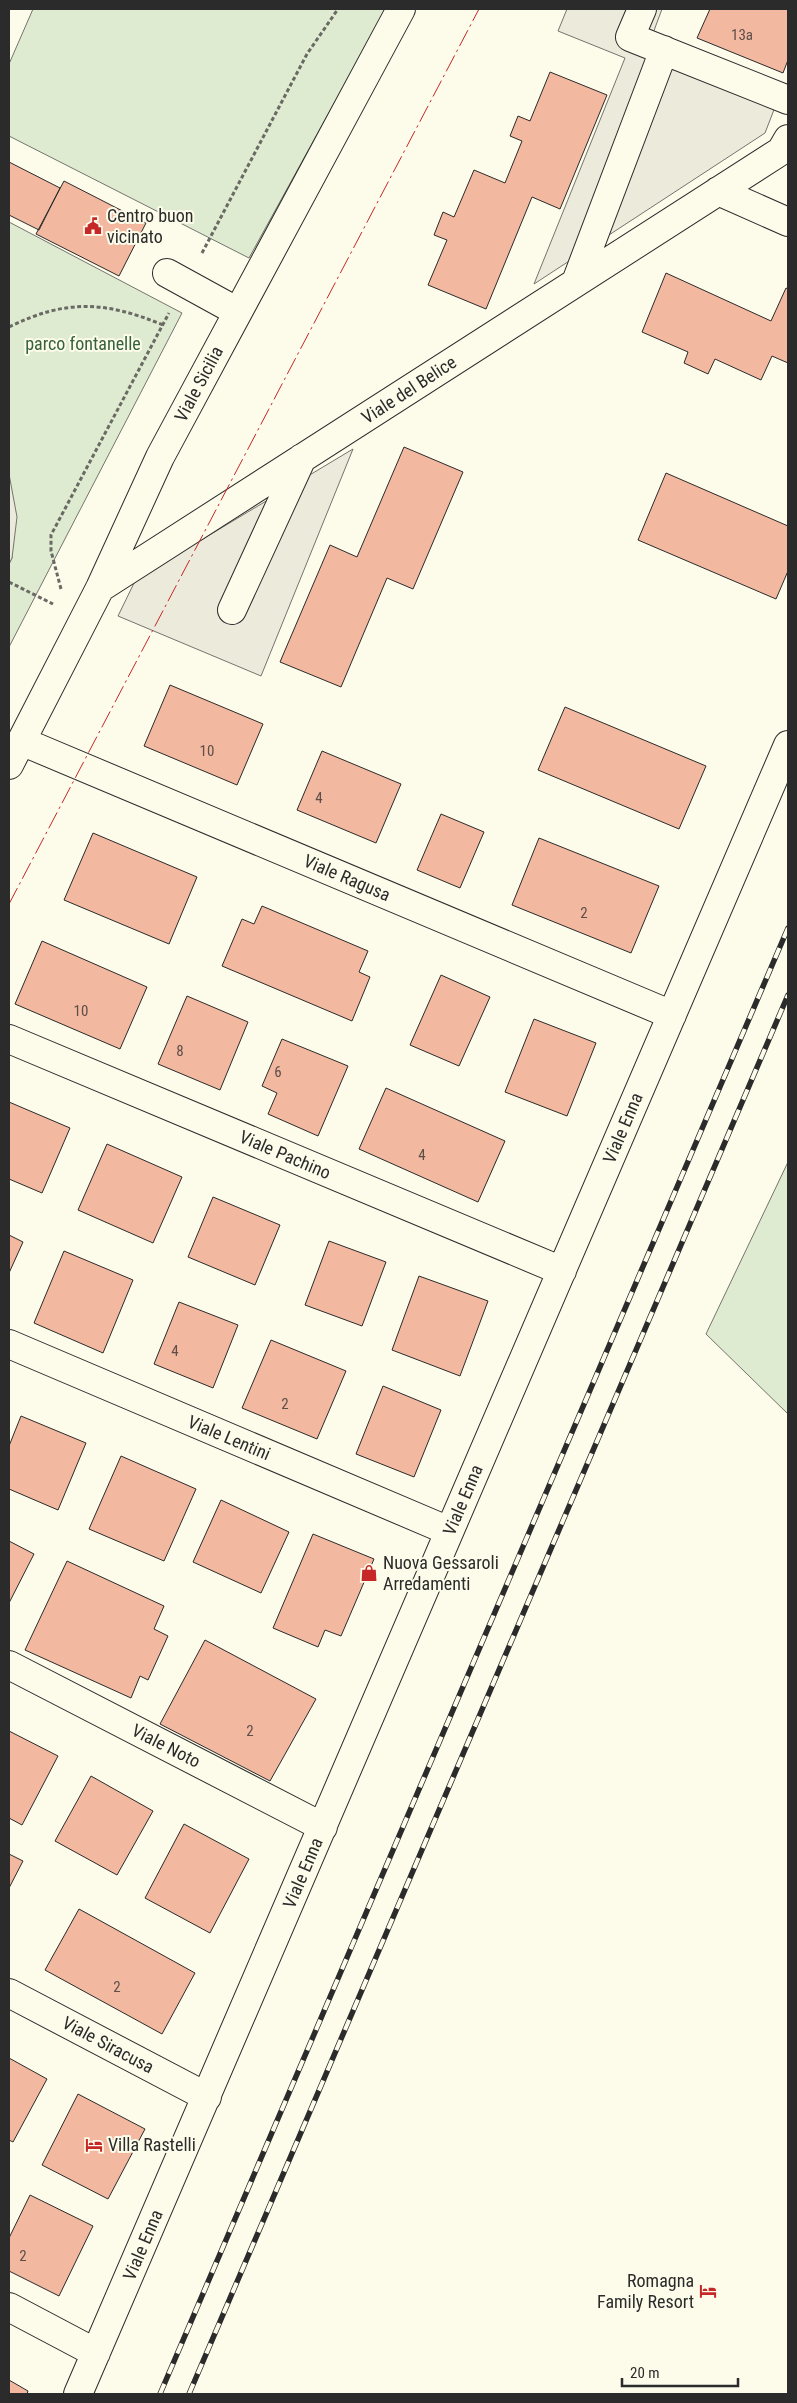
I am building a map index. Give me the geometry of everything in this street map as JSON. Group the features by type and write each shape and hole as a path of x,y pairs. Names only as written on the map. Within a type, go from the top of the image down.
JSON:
{"street":[{"name":"Viale Sicilia","path":"9,765 100,588 160,457 401,9"},
{"path":"642,9 630,37 788,100"},
{"path":"576,282 664,50"},
{"name":"Viale del Belice","path":"100,588 781,151 788,139"},
{"path":"718,192 788,222"},
{"path":"167,273 238,312"},
{"path":"232,610 302,458"},
{"name":"Viale Ragusa","path":"22,741 672,1015"},
{"name":"Viale Enna","path":"78,2394 788,744"},
{"name":"Viale Pachino","path":"9,1039 562,1271"},
{"name":"Viale Lentini","path":"9,1344 449,1531"},
{"name":"Viale Noto","path":"9,1665 323,1827"},
{"name":"Viale Siracusa","path":"9,1993 207,2097"},
{"path":"9,2307 96,2353"}],"path":[{"path":"9,327 41,313 60,309 101,306 120,309 163,324"},
{"path":"9,582 84,620"}],"green space":[{"path":"33,9 386,9 249,258 9,136 9,64"},
{"name":"parco fontanelle","path":"9,222 182,313 9,647 9,564 12,558 9,474"},
{"path":"788,1162 788,1414 706,1334"}],"shaded area":[{"path":"567,9 662,9 652,36 782,89 765,133 534,284 625,58 558,31"},
{"path":"353,449 261,676 118,616 136,579"},
{"path":"9,474 17,517 12,558 9,564"}],"building":[{"path":"710,9 788,9 788,60 783,73 697,38"},
{"path":"550,72 607,95 560,209 532,197 486,309 428,285 447,240 434,235 443,212 454,217 474,170 505,183 522,141 510,136 518,116 530,121"},
{"path":"9,162 60,188 39,230 9,215"},
{"name":"Centro buon vicinato","path":"64,181 146,223 119,276 36,234"},
{"path":"666,273 771,321 786,288 788,289 788,363 772,356 761,380 715,359 708,374 684,363 688,352 642,332"},
{"path":"404,447 463,472 413,589 387,578 341,687 280,662 330,545 357,557"},
{"path":"666,473 788,526 788,571 776,599 638,540"},
{"path":"170,685 263,724 237,785 144,746"},
{"path":"565,707 706,766 679,829 538,770"},
{"path":"322,751 401,784 376,843 297,810"},
{"path":"441,814 484,832 460,888 417,870"},
{"path":"93,833 197,877 169,944 64,900"},
{"path":"539,838 659,886 631,953 512,905"},
{"path":"262,906 368,951 359,972 370,977 352,1021 222,966 242,919 254,924"},
{"path":"42,941 147,987 120,1049 15,1004"},
{"path":"441,975 490,997 459,1066 410,1045"},
{"path":"187,996 248,1022 220,1090 158,1064"},
{"path":"534,1019 596,1043 567,1116 505,1092"},
{"path":"282,1039 348,1066 318,1136 268,1114 277,1093 262,1086"},
{"path":"386,1088 505,1141 478,1202 359,1149"},
{"path":"9,1102 70,1128 42,1193 9,1179"},
{"path":"107,1144 182,1177 153,1243 78,1210"},
{"path":"213,1197 280,1225 255,1285 188,1257"},
{"path":"9,1235 23,1242 9,1273"},
{"path":"329,1241 386,1262 362,1326 305,1305"},
{"path":"64,1251 133,1280 103,1353 34,1323"},
{"path":"419,1276 488,1301 460,1376 392,1350"},
{"path":"179,1302 238,1325 213,1388 154,1364"},
{"path":"271,1340 346,1371 317,1439 242,1408"},
{"path":"383,1386 441,1410 414,1477 356,1454"},
{"path":"21,1416 86,1443 58,1510 9,1489 9,1446"},
{"path":"121,1456 196,1489 164,1561 89,1529"},
{"path":"221,1500 289,1532 261,1593 193,1562"},
{"path":"313,1534 374,1559 341,1636 325,1630 318,1647 273,1628"},
{"path":"9,1541 34,1554 9,1603"},
{"path":"67,1561 164,1606 154,1629 168,1636 148,1680 140,1676 131,1698 25,1650"},
{"path":"205,1640 316,1699 270,1781 160,1724"},
{"path":"9,1731 58,1756 22,1825 9,1818"},
{"path":"91,1776 153,1811 117,1875 55,1841"},
{"path":"184,1824 249,1859 210,1933 145,1898"},
{"path":"9,1854 23,1861 9,1888"},
{"path":"79,1909 195,1973 162,2034 45,1970"},
{"path":"9,2058 47,2079 13,2142 9,2140"},
{"name":"Villa Rastelli","path":"78,2094 145,2129 108,2199 42,2165"},
{"path":"30,2195 93,2226 59,2296 9,2271 9,2238"},
{"path":"9,2380 28,2391 27,2394 9,2394"}],"railway":[{"path":"160,2394 788,928"},
{"path":"189,2394 788,995"}],"power":[{"path":"9,904 479,9"}],"place":[{"name":"Centro buon vicinato","path":"93,226"},
{"name":"Nuova Gessaroli Arredamenti","path":"369,1573"},
{"name":"Villa Rastelli","path":"94,2145"},
{"name":"Romagna Family Resort","path":"708,2291"}]}
